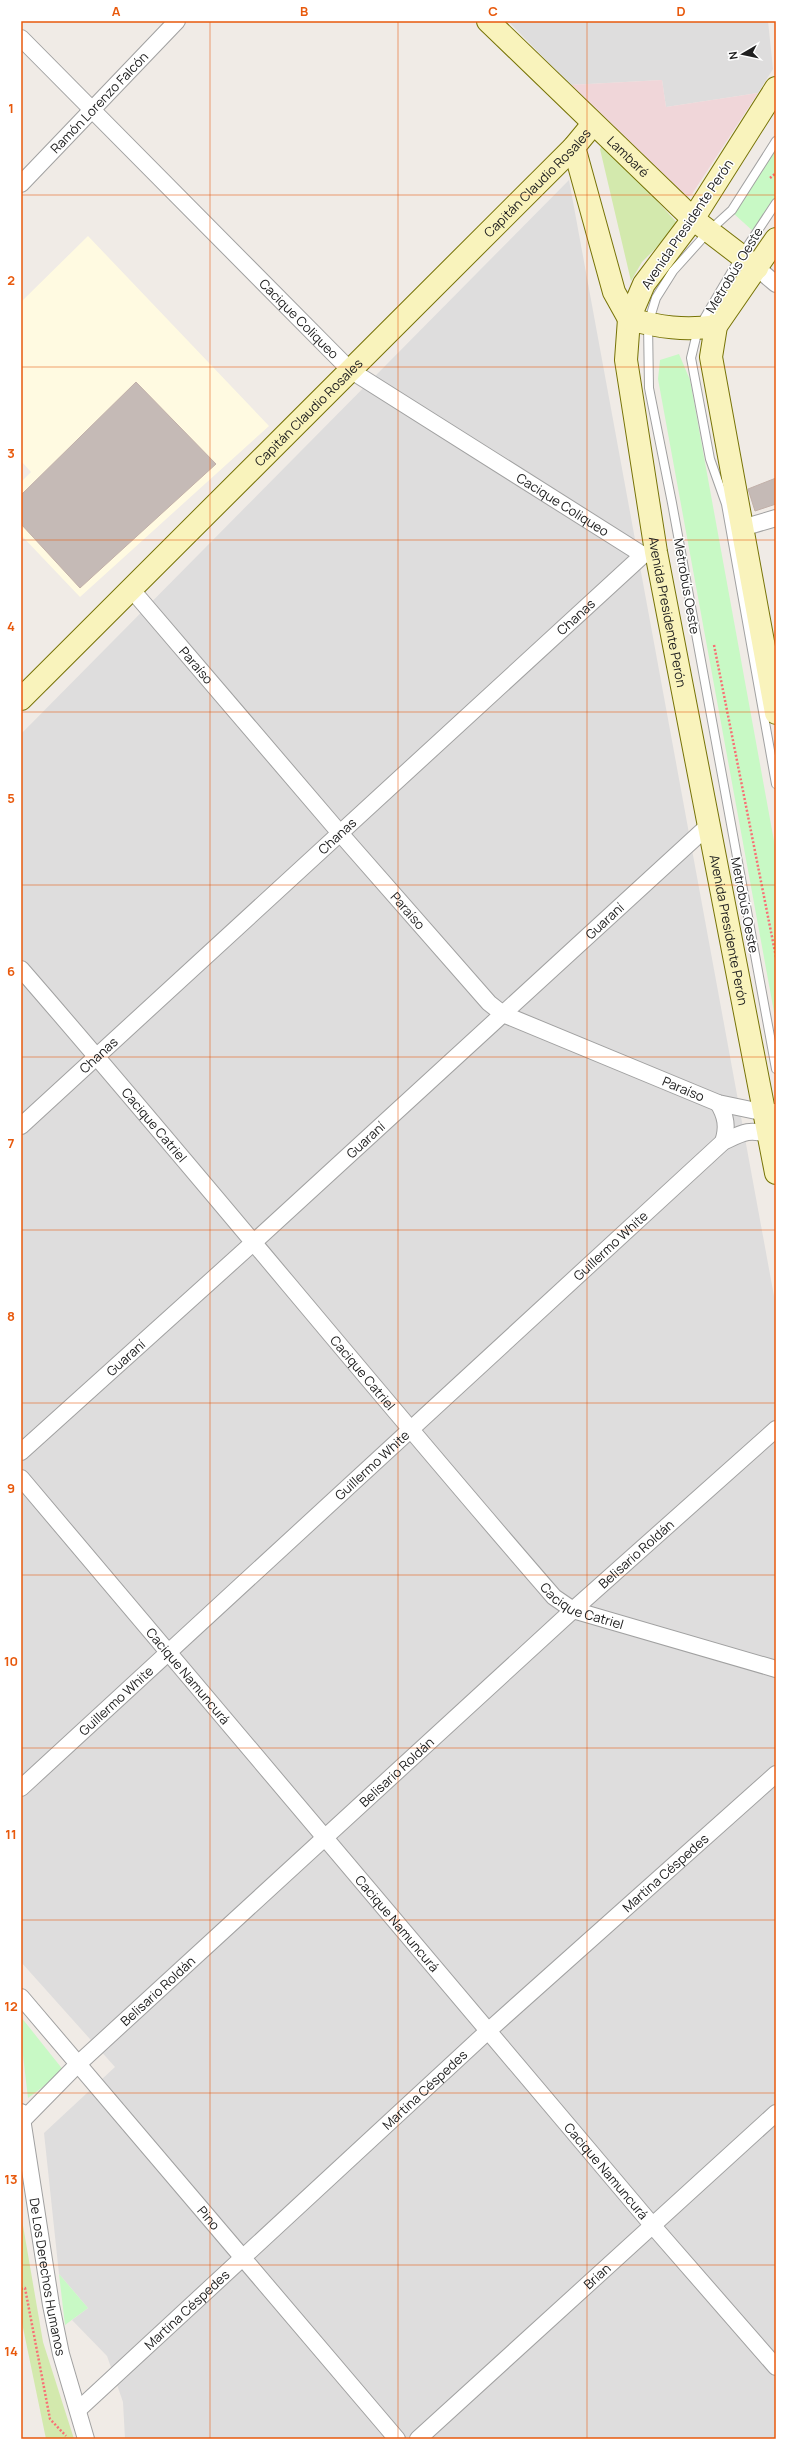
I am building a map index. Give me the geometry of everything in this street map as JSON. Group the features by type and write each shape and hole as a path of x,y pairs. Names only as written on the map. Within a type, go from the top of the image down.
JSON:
{"main road":[{"name":"Lambaré","path":"488,21 593,124 701,225 749,262"},
{"name":"Avenida Presidente Perón","path":"776,88 701,225 644,284 639,321 626,360 650,554 771,1113 769,1135 776,1172"},
{"name":"Capitán Claudio Rosales","path":"21,699 132,590 574,147 593,124"},
{"path":"574,147 614,292 639,321 664,328 707,327"},
{"path":"776,239 749,262 707,327 711,357 776,713"}],"street":[{"name":"Ramón Lorenzo Falcón","path":"21,184 178,21"},
{"name":"Cacique Coliqueo","path":"21,38 350,370 650,554"},
{"path":"749,262 776,284"},
{"path":"742,528 776,518"},
{"name":"Chanas","path":"21,1126 339,832 650,554"},
{"name":"Paraíso","path":"132,590 339,832 489,1002 503,1014 718,1103 771,1113"},
{"name":"Guaraní","path":"21,1452 254,1242 708,826"},
{"name":"Cacique Catriel","path":"21,969 97,1056 254,1242 409,1430 554,1597 573,1610 776,1669"},
{"path":"718,1103 726,1120 727,1131 723,1142"},
{"name":"Guillermo White","path":"21,1788 723,1142 746,1131 757,1130 769,1135"},
{"name":"Belisario Roldán","path":"22,2117 573,1610 776,1429"},
{"name":"Cacique Namuncurá","path":"21,1478 652,2226 776,2367"},
{"name":"Martina Céspedes","path":"78,2410 488,2031 776,1774"},
{"name":"Pino","path":"21,1996 398,2439"},
{"name":"Brian","path":"418,2439 776,2113"},
{"name":"De Los Derechos Humanos","path":"22,2117 51,2305 61,2354 86,2439"}],"lane":[{"path":"701,225 732,210 776,141"},
{"name":"Metrobús Oeste","path":"749,262 776,203"},
{"name":"Metrobús Oeste","path":"639,321 649,388 674,510 776,1069"},
{"path":"707,327 691,358 710,459 726,504 776,784"}],"path":[{"path":"766,182 776,173"},
{"path":"712,638 776,957"},
{"path":"21,2289 25,2288 50,2420 70,2439"}],"shaded area":[{"path":"508,21 768,21 773,69 758,93 666,107 662,80 570,85"},
{"path":"662,80 666,107 758,93 692,194 686,198 675,197 570,85"},
{"path":"569,180 776,1307 776,2439 125,2439 123,2402 107,2356 72,2320 88,2308 59,2274 44,2133 115,2067 21,1962 21,734"},
{"path":"88,236 269,426 80,597 21,535 21,482 31,472 21,461 21,302"}],"green space":[{"path":"604,143 679,225 642,262 631,281 600,149"},
{"path":"776,149 776,199 754,232 733,213"},
{"path":"679,354 690,380 776,852 776,1023 658,379 660,360"},
{"path":"21,2017 64,2071 28,2098 21,2038"},
{"path":"21,2214 43,2342 74,2439 46,2439 21,2318"},
{"path":"59,2274 88,2308 65,2325"}],"building":[{"path":"136,382 216,464 80,588 21,524 21,495"},
{"path":"776,478 776,504 755,511 748,489"}]}
